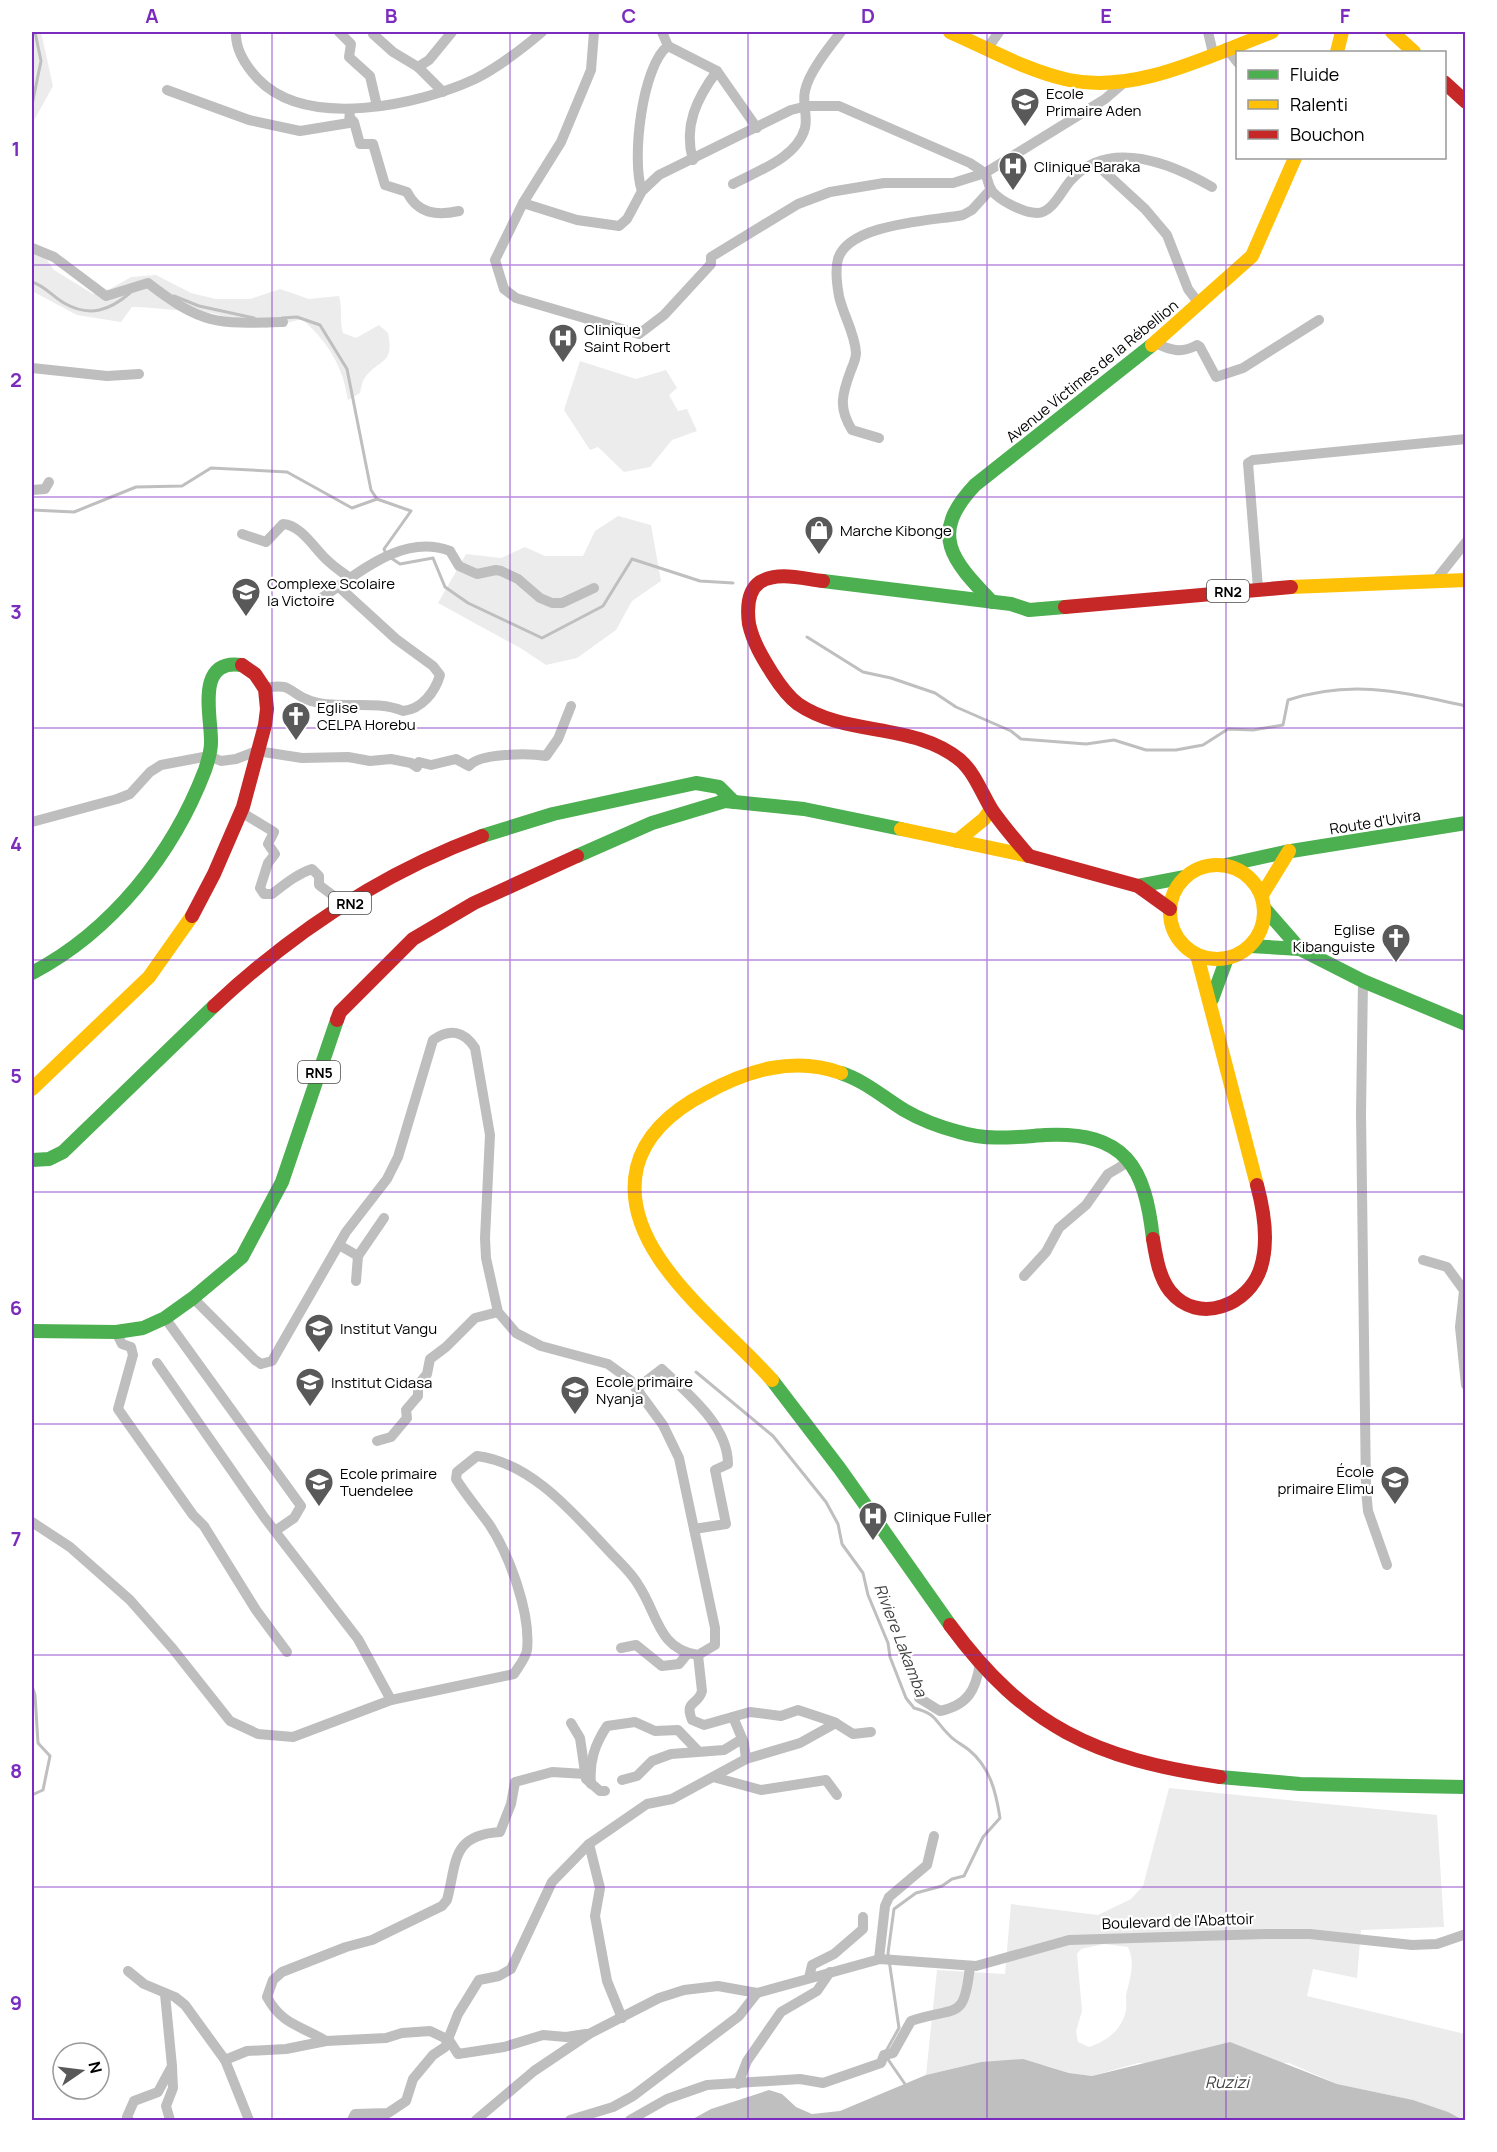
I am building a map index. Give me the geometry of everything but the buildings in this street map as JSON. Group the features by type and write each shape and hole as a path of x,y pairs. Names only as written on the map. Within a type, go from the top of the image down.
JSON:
{"main road":[{"path":"950,32 1043,74 1081,81 1127,80 1272,32"},
{"path":"1340,43 1352,32"},
{"path":"1392,32 1413,51"},
{"path":"1446,84 1466,102"},
{"name":"Avenue Victimes de la Rébellion","path":"992,602 957,564 950,541 949,522 958,502 975,485 1155,343 1252,256 1295,159"},
{"name":"RN2","path":"1029,856 991,809 974,777 960,760 947,752 870,726 803,708 784,690 761,655 748,620 751,591 759,582 779,577 992,602 1029,610 1258,588 1466,580"},
{"path":"32,973 54,964 111,918 154,865 186,811 209,756 211,740 208,692 213,674 227,666 240,665 252,671 264,688 267,711 241,812 205,891 177,940 156,970 82,1044 32,1089"},
{"name":"RN2","path":"32,1160 49,1159 63,1152 192,1025 281,949 343,908 427,860 523,822 696,783 719,787 734,802 804,809 1029,856"},
{"name":"RN5","path":"32,1331 116,1332 143,1328 165,1318 193,1298 242,1257 282,1182 340,1012 413,939 474,903 652,823 725,801 734,802"},
{"path":"957,841 984,819 991,809"},
{"name":"Route d'Uvira","path":"1226,865 1289,851 1365,842 1466,823"},
{"path":"1250,946 1263,923 1263,902 1289,851"},
{"path":"1029,856 1138,886 1170,909"},
{"path":"1138,886 1185,877 1204,866 1226,865 1248,875 1263,902 1300,949"},
{"path":"1185,877 1173,896 1170,909 1175,932 1181,942 1197,955 1214,959 1227,958 1250,946 1300,949 1363,981 1466,1024"},
{"path":"1197,955 1212,999 1264,1218 1263,1263 1258,1276 1242,1298 1224,1307 1192,1306 1171,1290 1158,1268 1144,1185 1130,1161 1115,1148 1082,1135 1003,1138 976,1136 950,1130 908,1112 864,1083 847,1076 799,1064 738,1079 704,1094 682,1107 647,1139 636,1166 634,1191 638,1220 653,1249 790,1399 980,1663 1034,1714 1085,1743 1128,1760 1178,1771 1242,1779 1466,1787"},
{"path":"1212,999 1227,958"}],"street":[{"path":"237,32 236,40 247,67 272,91 308,105 350,115 377,106 443,92 477,78 542,32"},
{"path":"339,32 351,44 349,57 370,76 377,106"},
{"path":"418,67 429,60 452,32"},
{"path":"594,32 591,70 561,142 523,203 495,260 504,289 516,298 639,334 672,306 711,264 711,258 798,204 851,188 884,183 953,183 985,173 1106,99 1127,80"},
{"path":"662,32 673,50 717,71 757,128"},
{"path":"733,184 777,161 799,141 805,128 807,106 804,91 822,58 841,32"},
{"path":"987,49 999,32"},
{"path":"1208,32 1219,50 1236,62"},
{"path":"373,34 393,52 418,67 443,92"},
{"path":"642,191 637,178 637,130 657,58 668,45"},
{"path":"693,160 689,146 689,123 704,89 717,71"},
{"path":"167,90 249,120 300,130 331,128 349,123 350,115"},
{"path":"523,203 577,220 619,226 627,219 642,191 659,175 791,110 807,106 839,106 970,163 985,173 991,189 1000,198 1027,211 1043,212 1049,209 1074,177 1095,164 1130,156 1189,174 1212,187"},
{"path":"350,115 360,144 373,144 385,185 407,192 411,200 431,214 441,215 459,211"},
{"path":"1095,164 1145,209 1167,235 1182,276 1200,305"},
{"path":"879,438 852,430 841,407 841,395 856,356 853,337 839,297 838,258 862,234 888,227 963,215 972,210 991,189"},
{"path":"32,248 54,257 106,296 148,283 175,305 206,320 227,323 283,322"},
{"path":"1155,343 1170,350 1183,351 1197,345 1200,346 1216,377 1243,368 1319,320"},
{"path":"32,368 107,376 139,374"},
{"path":"1258,588 1248,463 1253,460 1466,439"},
{"path":"32,490 45,489 49,482"},
{"path":"242,534 266,542 283,524 286,524 350,578"},
{"path":"1435,581 1466,543"},
{"path":"323,597 350,578 398,551 410,548 443,548 450,551 459,566 477,574 501,571 518,579 540,598 552,603 562,603 594,588"},
{"path":"264,688 280,685 288,687 310,701 403,711 414,707 435,690 440,675 433,666 396,639 338,586"},
{"path":"32,822 130,794 150,772 161,765 209,756 221,760 236,759 257,751 302,758 348,758 370,761 391,759 411,763 417,767 419,762 431,765 456,759 469,766 483,758 513,754 546,756 558,739 571,706"},
{"path":"241,812 274,832 268,844 275,854 268,863 260,888 264,894 272,894 289,880 312,869 319,876 319,885 339,900 343,908"},
{"path":"1363,981 1361,1114 1366,1490 1368,1511 1387,1565"},
{"path":"193,1298 255,1360 268,1365 278,1352 339,1245 387,1179 398,1157 433,1040 443,1033 456,1032 468,1037 475,1047 490,1135 485,1238 486,1258 498,1312 516,1333 541,1346 608,1364 630,1380 663,1425 679,1458 715,1628 715,1645 693,1654 679,1664 662,1666 636,1645 621,1648"},
{"path":"1024,1276 1046,1252 1059,1228 1086,1205 1108,1174 1130,1161"},
{"path":"356,1281 358,1256 384,1218"},
{"path":"339,1245 358,1256"},
{"path":"1423,1260 1447,1267 1465,1292 1460,1327 1466,1385"},
{"path":"377,1441 391,1437 407,1418 405,1410 418,1396 418,1385 427,1374 430,1359 446,1347 475,1318 498,1312"},
{"path":"165,1318 301,1506 294,1518 275,1531"},
{"path":"116,1332 122,1344 131,1347 133,1355 118,1409 193,1515 204,1526 256,1610 287,1652"},
{"path":"157,1363 275,1531 362,1645 391,1700"},
{"path":"636,1389 662,1369 710,1418 726,1450 728,1464 715,1470 726,1524 694,1529"},
{"path":"32,1522 70,1547 130,1600 173,1649 230,1721 243,1730 272,1737 293,1737 391,1700 514,1674 527,1652 527,1634 518,1584 508,1558 490,1526 456,1479 457,1472 477,1456 492,1458 516,1469 555,1496 639,1585 664,1637 675,1648 693,1654"},
{"path":"693,1654 702,1691 700,1697 690,1705 692,1720 704,1725 750,1712 781,1716 798,1710 836,1723 853,1734 871,1732"},
{"path":"919,1698 940,1711 961,1704 974,1690 980,1663"},
{"path":"733,1717 742,1739 746,1760"},
{"path":"588,1779 596,1741 607,1726 635,1722 655,1731 678,1730 698,1751"},
{"path":"571,1723 580,1738 588,1779 600,1791 605,1791"},
{"path":"352,2121 355,2114 388,2113 405,2102 413,2079 449,2040 458,2014 479,1980 499,1976 511,1968 552,1882 589,1844 648,1804 672,1799 746,1760 800,1743 836,1723"},
{"path":"622,1780 637,1776 652,1761 671,1754 724,1750 742,1739"},
{"path":"326,2041 301,2026 287,2024 267,1997 273,1980 282,1972 323,1955 372,1940 442,1906 447,1900 457,1854 466,1840 480,1834 500,1832 511,1804 515,1782 552,1772 588,1779"},
{"path":"713,1777 760,1790 826,1780 837,1795"},
{"path":"476,2121 534,2071 589,2034 659,1998 705,1986 757,1993 886,1959 885,1906 889,1898 927,1865 934,1836"},
{"path":"589,1844 600,1888 595,1916 607,1981 621,2018"},
{"path":"809,1978 812,1965 834,1954 863,1929 863,1917"},
{"name":"Boulevard de l'Abattoir","path":"886,1959 970,1966 989,1964 1039,1947 1069,1940 1310,1934 1412,1945 1437,1944 1466,1934"},
{"path":"630,2121 667,2099 706,2085 800,2079 823,2083 881,2063 884,2055 892,2054 911,2021 958,2008 966,1998 970,1966"},
{"path":"128,1971 144,1984 184,2005 225,2060 249,2121"},
{"path":"738,2084 747,2061 781,2012 818,1991 830,1972"},
{"path":"570,2121 613,2107 633,2096 739,2016 757,1993"},
{"path":"165,1994 173,2088 166,2106 170,2121"},
{"path":"225,2060 247,2052 286,2049 326,2041 363,2041 430,2031 449,2040 458,2054 504,2047 543,2036 566,2037 589,2034"},
{"path":"129,2121 134,2101 158,2092 172,2067"}],"shaded area":[{"path":"32,32 41,32 53,86 32,124"},
{"path":"32,252 43,254 54,270 93,294 110,289 131,277 156,275 191,293 216,299 250,299 280,289 309,299 339,296 343,333 356,338 379,325 388,333 389,351 387,357 364,379 360,393 348,400 338,365 319,336 302,319 266,328 212,313 139,307 132,307 121,322 77,315 32,291"},
{"path":"580,361 636,379 666,370 677,388 669,395 678,411 687,409 697,431 672,440 650,467 624,472 598,447 590,450 564,410"},
{"path":"618,516 651,525 661,581 632,601 616,630 577,658 546,665 522,649 438,603 466,554 501,558 525,547 545,556 583,556 595,531"},
{"path":"1169,1788 1437,1815 1444,1927 1361,1930 1357,1978 1313,1969 1307,1996 1465,2034 1465,2120 1413,2100 1337,2084 1289,2063 1138,2063 1092,2076 1069,2073 1048,2066 981,2062 926,2075 937,1970 1005,1974 1011,1904 1098,1915 1131,1899 1143,1886","holes":["1104,1944 1128,1947 1132,1969 1126,1993 1126,2010 1121,2023 1113,2034 1096,2045 1089,2047 1078,2042 1076,2031 1082,2011 1077,1954 1081,1949"]}],"water":[{"name":"Ruzizi","path":"1230,2042 1337,2084 1413,2100 1448,2112 1463,2120 691,2120 711,2109 769,2090 782,2094 796,2107 812,2114 840,2111 926,2075 981,2062 1023,2059 1069,2073 1092,2076"}],"waterway":[{"path":"32,105 41,61 35,32"},
{"path":"32,282 64,303 82,310 107,308 130,293"},
{"path":"174,296 199,306 254,318"},
{"path":"282,318 297,317 320,325 347,369 371,490 377,499"},
{"path":"32,510 74,512 136,487 182,486 211,468 287,472 352,508 377,499 411,511 384,549 386,554"},
{"path":"391,558 400,564 433,558 445,587 468,603 542,638 603,606 632,559 700,581 733,583"},
{"path":"807,637 863,672 891,678 935,693 956,707 1011,731 1021,739 1086,744 1114,740 1146,750 1176,750 1203,745 1228,729 1253,730 1283,725 1288,700 1334,690 1398,692 1466,706"},
{"name":"Riviere Lakamba","path":"696,1372 773,1436 826,1502 838,1524 842,1544 863,1573 868,1595 888,1643 890,1657 906,1698 914,1708 932,1716 950,1736 976,1757 987,1772 994,1790 1000,1818 983,1837 964,1876 952,1879 942,1886 916,1893 894,1909 888,1953 899,2028 885,2053"},
{"path":"32,1686 35,1695 38,1743 50,1756 43,1790 32,1795"},
{"name":"Riviere Lakamba","path":"887,2058 907,2087"}],"traffic: fast":[{"path":"992,602 966,573 951,546 949,533 952,518 961,503 975,485 1152,345"},
{"path":"823,581 1011,604 1029,610 1065,607"},
{"path":"32,973 61,956 88,935 113,912 157,860 176,831 205,770 211,743 209,705 211,680 217,671 227,665 242,665"},
{"path":"482,836 553,814 696,783 719,787 734,802"},
{"path":"577,856 652,823 725,801 804,809 901,829"},
{"path":"1226,865 1285,852 1466,823"},
{"path":"1138,886 1185,877"},
{"path":"1265,909 1300,949"},
{"path":"1250,946 1300,949 1363,981 1466,1024"},
{"path":"1212,999 1227,958"},
{"path":"32,1160 49,1159 63,1152 214,1006"},
{"path":"32,1331 116,1332 143,1328 165,1318 193,1298 242,1257 282,1182 337,1020"},
{"path":"841,1073 866,1085 917,1117 970,1135 991,1137 1073,1135 1095,1139 1113,1147 1126,1158 1137,1173 1144,1192 1153,1239"},
{"path":"772,1380 840,1469 950,1625"},
{"path":"1220,1777 1300,1784 1466,1787"}],"traffic: slow":[{"path":"950,32 1038,71 1069,80 1095,83 1121,82 1173,70 1272,32"},
{"path":"1337,51 1342,32"},
{"path":"1392,32 1413,51"},
{"path":"1152,345 1252,256 1295,159"},
{"path":"1291,587 1466,580"},
{"path":"957,841 984,819 991,809"},
{"path":"901,829 1029,856"},
{"path":"1262,895 1289,851"},
{"path":"1217,865 1235,868 1250,879 1261,894 1264,912 1261,930 1250,945 1235,956 1217,959 1199,956 1184,945 1173,930 1170,912 1173,894 1184,879 1199,868 1217,865"},
{"path":"32,1089 149,977 192,916"},
{"path":"1197,955 1257,1185"},
{"path":"772,1380 678,1284 658,1256 643,1228 635,1198 637,1167 647,1143 663,1123 683,1106 722,1085 755,1072 789,1066 823,1068 841,1073"}],"traffic: jam":[{"path":"1446,84 1466,102"},
{"path":"823,581 775,577 760,582 750,595 748,612 751,631 761,655 780,686 798,704 817,714 837,721 922,740 942,748 960,760 974,777 996,816 1029,856"},
{"path":"1065,607 1291,587"},
{"path":"192,916 214,874 243,807 265,725 267,709 265,689 255,674 242,665"},
{"path":"214,1006 274,954 339,908 409,868 482,836"},
{"path":"337,1020 340,1012 413,939 474,903 577,856"},
{"path":"1029,856 1138,886 1170,909"},
{"path":"1153,1239 1163,1280 1181,1302 1208,1309 1235,1301 1255,1280 1261,1267 1265,1247 1265,1226 1257,1185"},
{"path":"950,1625 978,1660 1006,1689 1036,1713 1067,1732 1100,1748 1136,1760 1220,1777"}],"place":[{"name":"Ecole Primaire Aden","path":"1025,128"},
{"name":"Clinique Baraka","path":"1013,192"},
{"name":"Clinique Saint Robert","path":"563,364"},
{"name":"Marche Kibonge","path":"819,556"},
{"name":"Complexe Scolaire la Victoire","path":"246,618"},
{"name":"Eglise CELPA Horebu","path":"296,742"},
{"name":"Eglise Kibanguiste","path":"1396,964"},
{"name":"Institut Vangu","path":"319,1354"},
{"name":"Institut Cidasa","path":"310,1408"},
{"name":"Ecole primaire Nyanja","path":"575,1416"},
{"name":"École primaire Elimu","path":"1395,1506"},
{"name":"Ecole primaire Tuendelee","path":"319,1508"},
{"name":"Clinique Fuller","path":"873,1542"}]}
